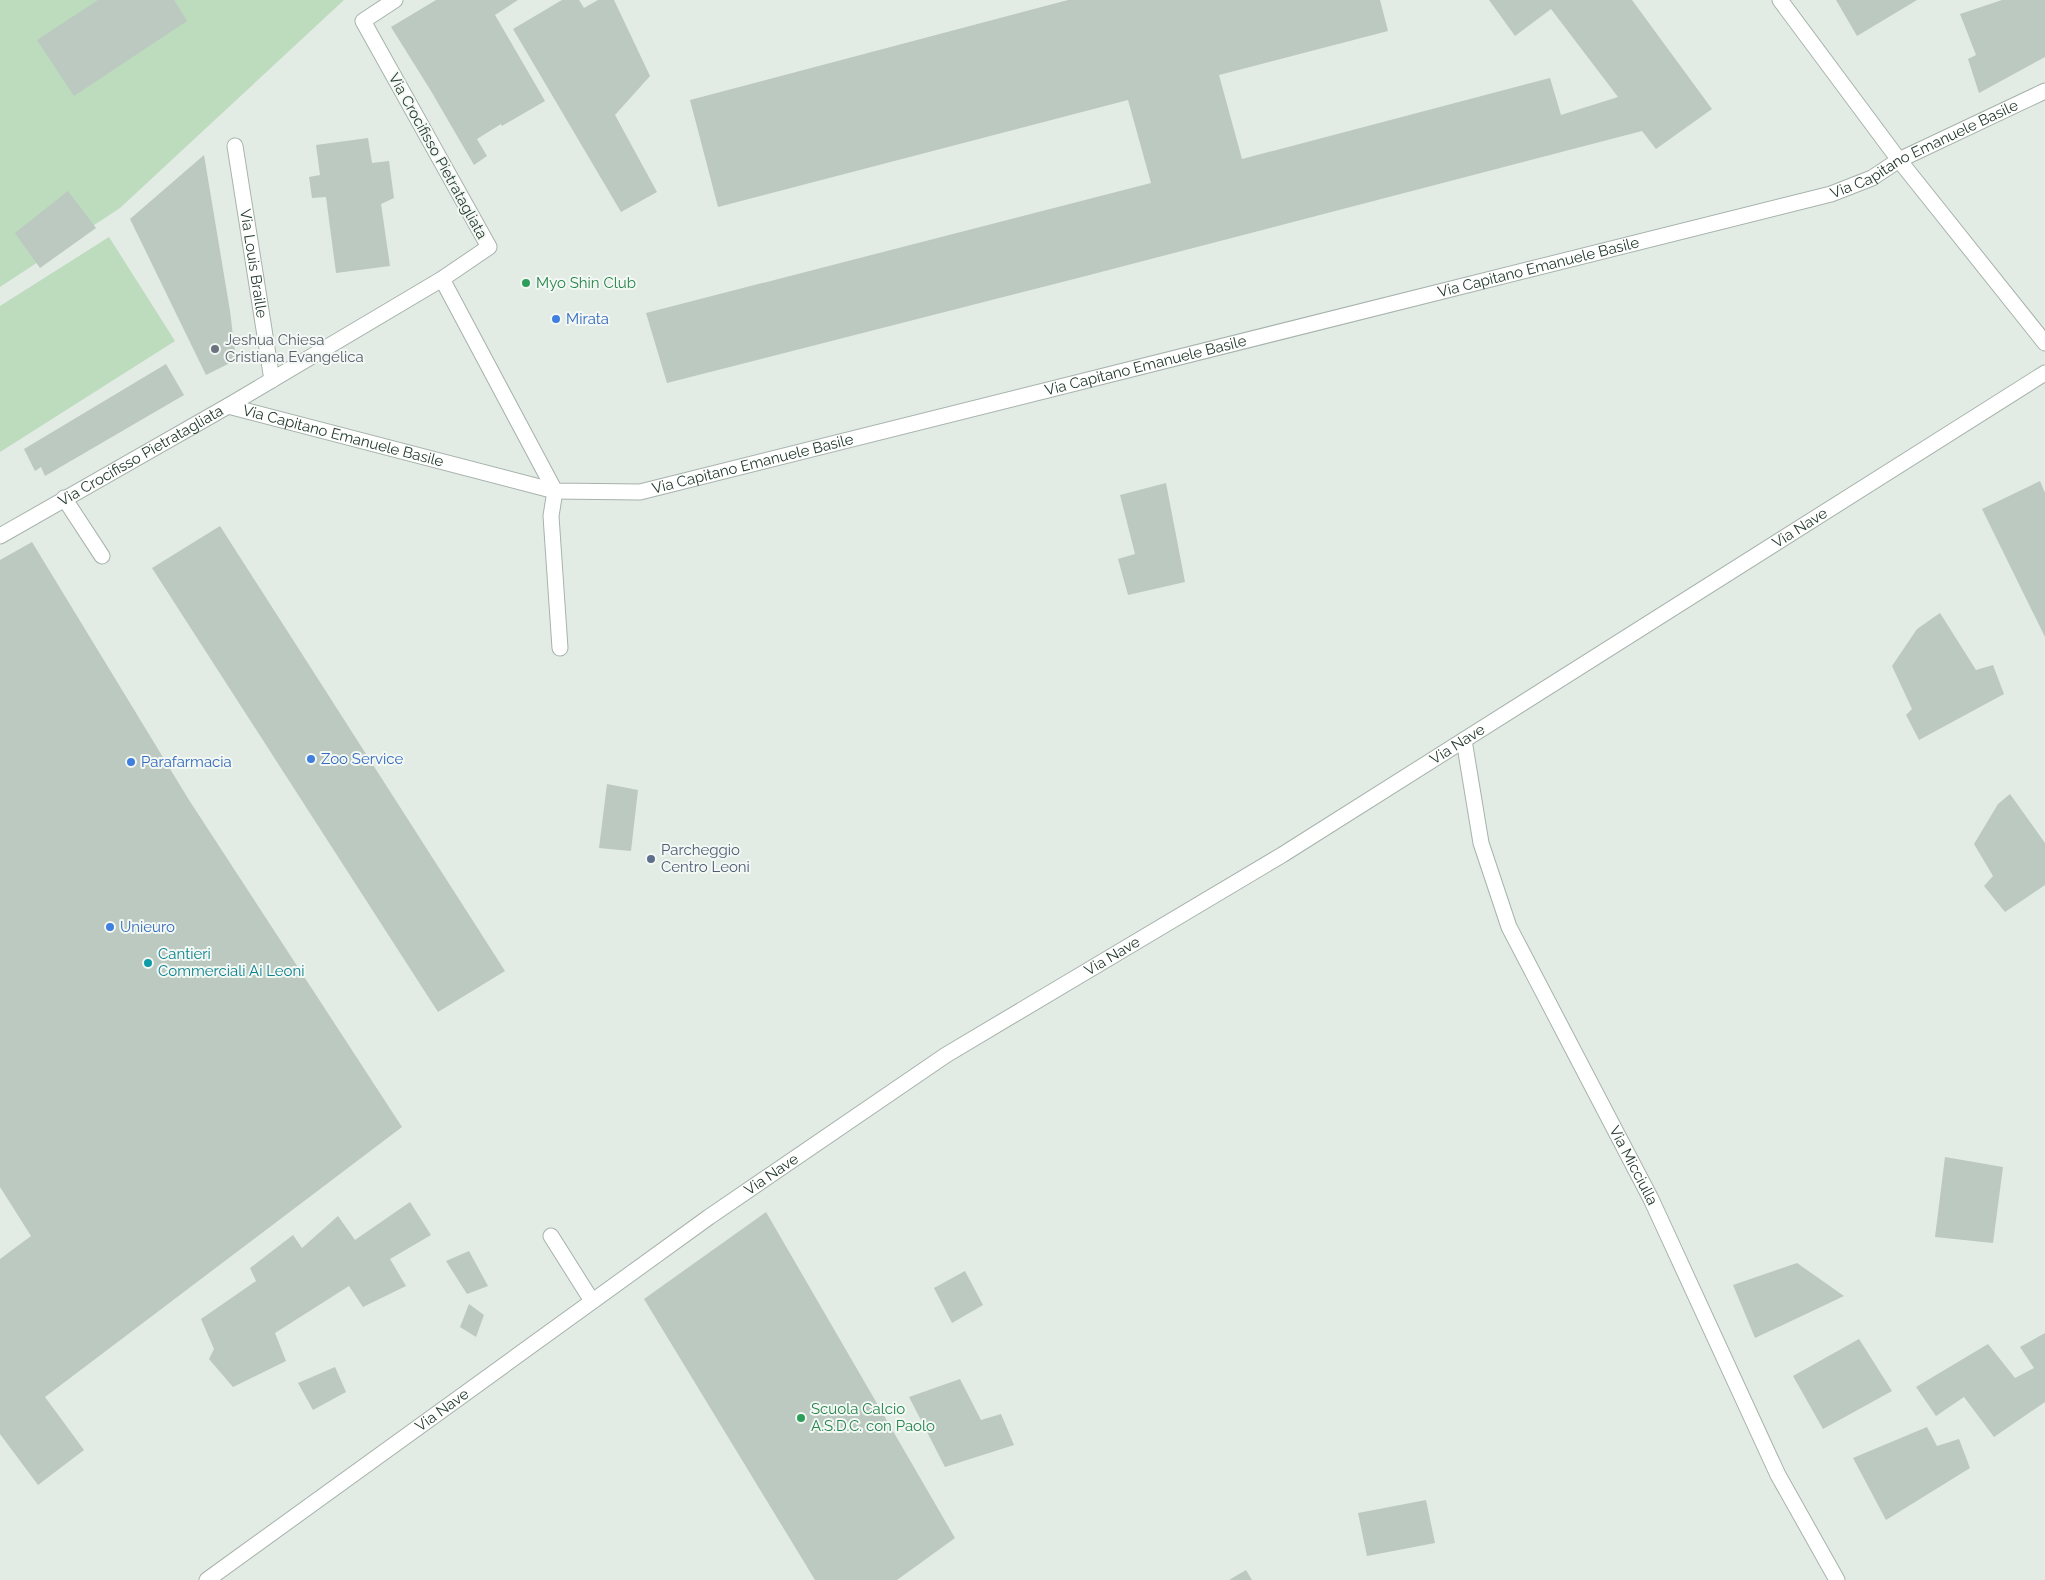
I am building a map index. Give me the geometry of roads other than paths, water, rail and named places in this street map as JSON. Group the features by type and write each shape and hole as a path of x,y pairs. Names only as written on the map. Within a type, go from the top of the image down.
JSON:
{"street":[{"name":"Via Crocifisso Pietratagliata","path":"0,536 228,406 442,279 490,247 363,21 395,0"},
{"path":"1780,0 1899,160 2045,343"},
{"name":"Via Capitano Emanuele Basile","path":"228,406 555,491 640,492 1831,194 1872,178 1899,160 2045,91"},
{"name":"Via Louis Braille","path":"235,146 272,380"},
{"path":"442,279 555,491 551,516 560,648"},
{"name":"Via Nave","path":"207,1580 709,1217 946,1056 1282,856 2045,373"},
{"path":"64,498 102,556"},
{"name":"Via Micciulla","path":"1464,740 1481,843 1509,927 1651,1199 1778,1475 1837,1580"},
{"path":"551,1236 592,1301"}],"place":[{"name":"Myo Shin Club","path":"526,283"},
{"name":"Mirata","path":"556,319"},
{"name":"Jeshua Chiesa Cristiana Evangelica","path":"215,349"},
{"name":"Zoo Service","path":"311,759"},
{"name":"Parafarmacia","path":"131,762"},
{"name":"Parcheggio Centro Leoni","path":"651,859"},
{"name":"Unieuro","path":"110,927"},
{"name":"Cantieri Commerciali Ai Leoni","path":"148,963"},
{"name":"Scuola Calcio A.S.D.C. con Paolo","path":"801,1418"}]}
